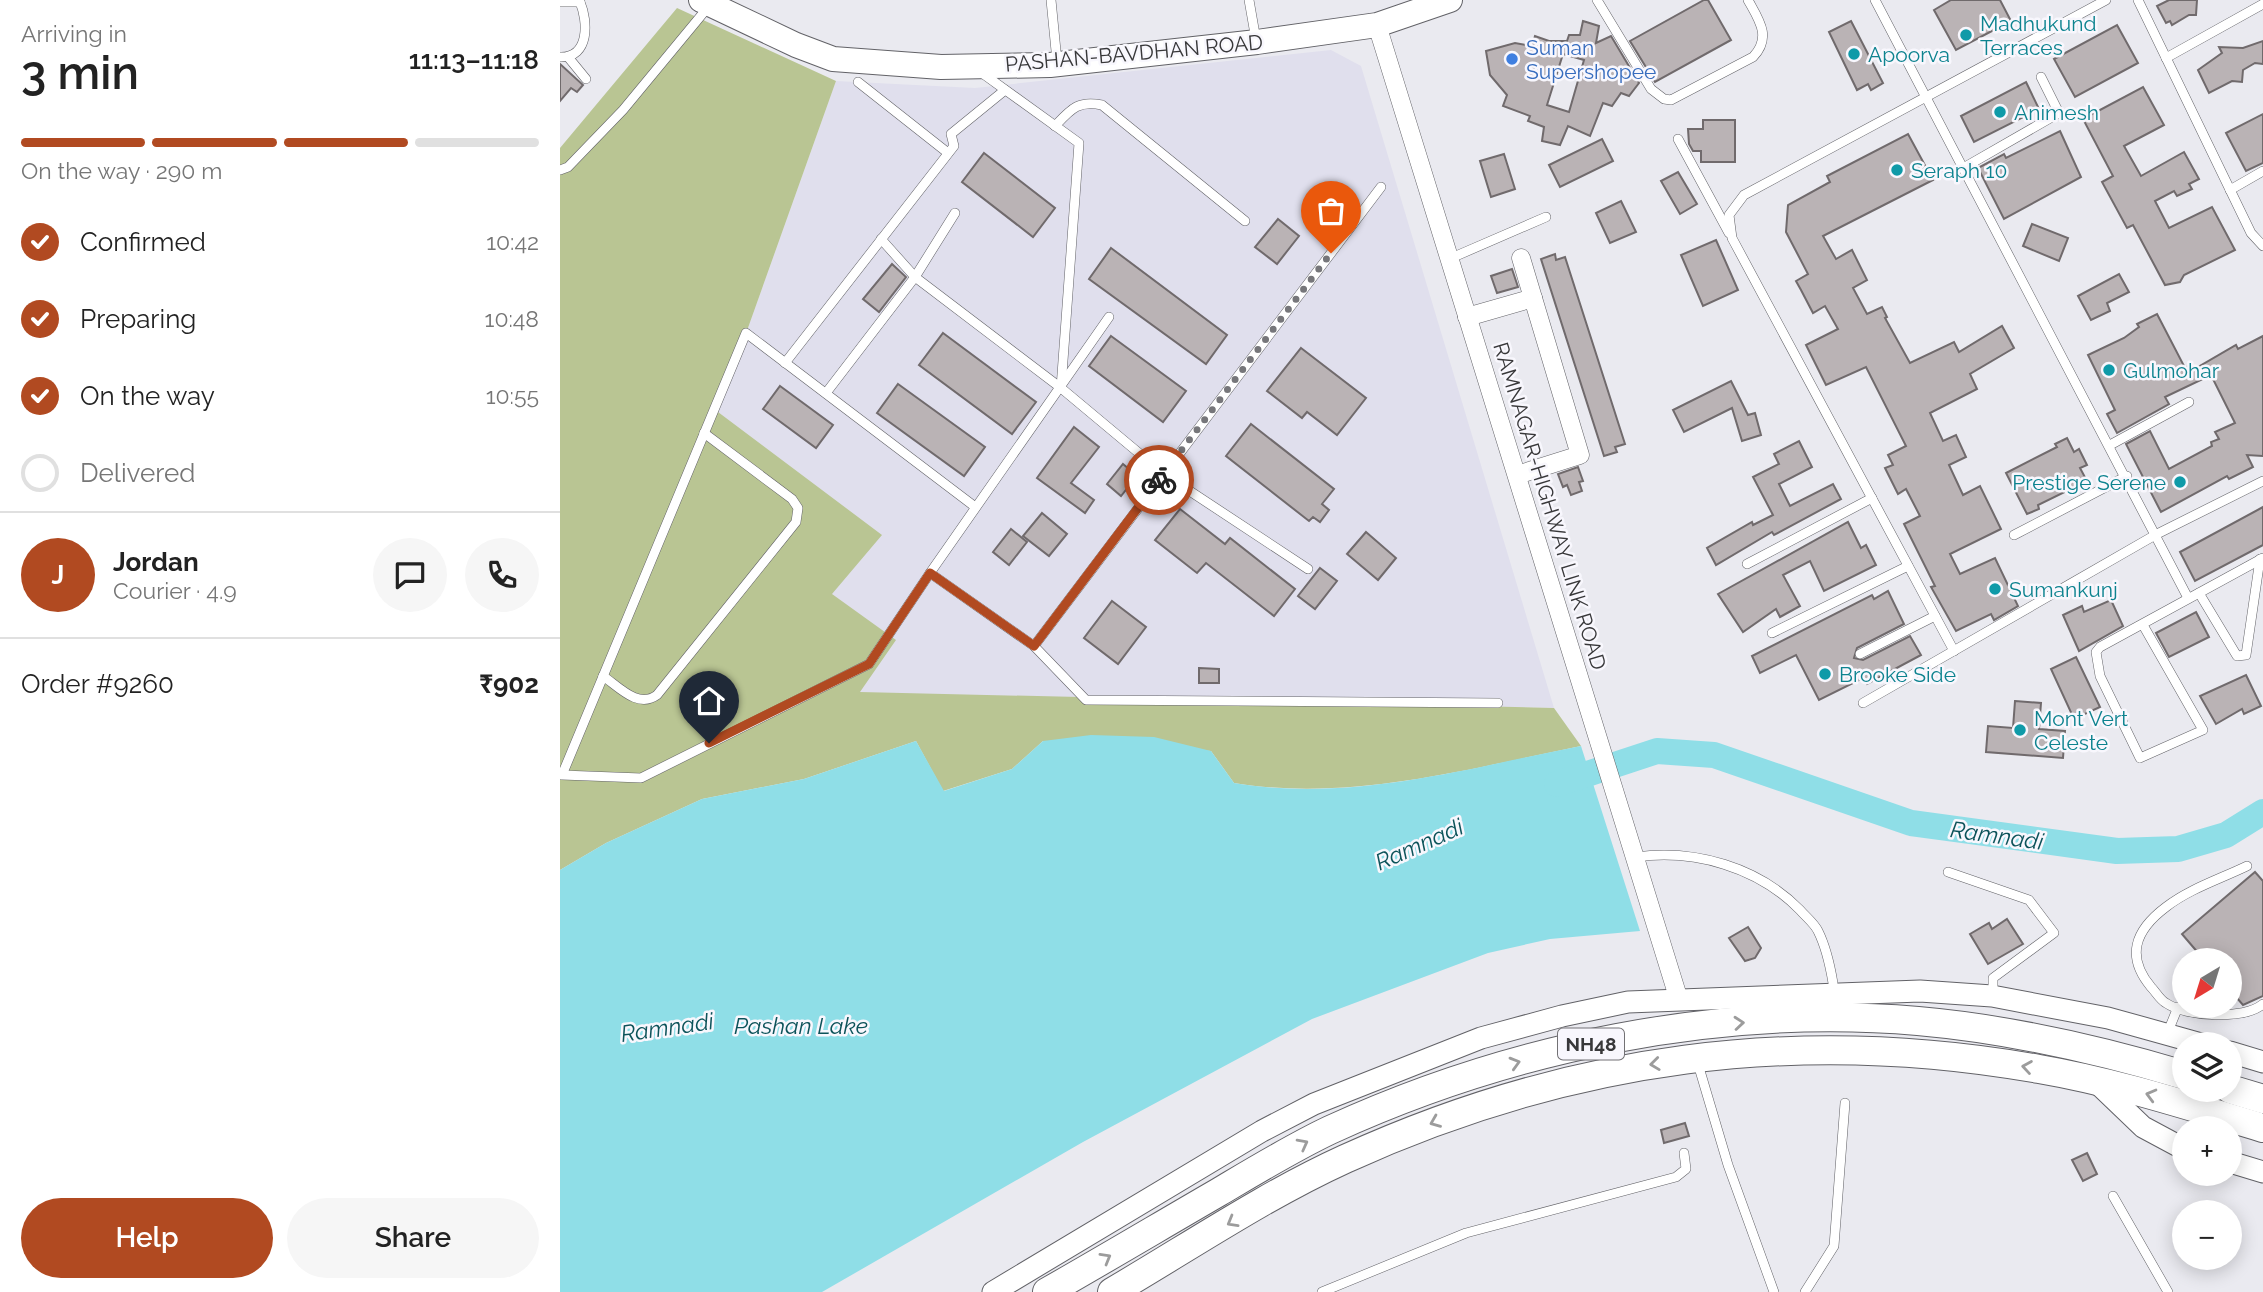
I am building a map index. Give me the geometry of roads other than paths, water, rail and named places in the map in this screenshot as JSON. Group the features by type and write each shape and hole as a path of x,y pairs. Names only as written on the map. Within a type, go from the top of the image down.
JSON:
{"highway":[{"name":"NH48","path":"1047,1292 1327,1131 1460,1079 1570,1048 1710,1026 1858,1018 1919,1021 2046,1039 2099,1050 2172,1071"},
{"name":"NH48","path":"1112,1292 1342,1161 1459,1112 1563,1080 1696,1059 1779,1051 1881,1050 1980,1059 2094,1080 2263,1128"},
{"path":"2242,1093 2263,1099"}],"main road":[{"name":"PASHAN-BAVDHAN ROAD","path":"707,2 833,59 941,67 1057,64 1257,42 1377,25 1439,2"}],"street":[{"name":"RAMNAGAR-HIGHWAY LINK ROAD","path":"1377,25 1679,1000"},
{"path":"1517,475 1580,455 1521,258"},
{"path":"1467,317 1532,298"},
{"path":"993,1292 1262,1131 1352,1087 1481,1038 1562,1016 1628,1002 1920,991 1993,996 2048,1004 2172,1035"},
{"path":"2242,1056 2263,1062"},
{"path":"2094,1080 2143,1127 2172,1143"},
{"path":"2242,1166 2263,1172"}],"lane":[{"path":"1051,0 1057,64"},
{"path":"1249,0 1257,42"},
{"path":"1597,0 1651,89 1664,99 1671,100 1753,57 1760,49 1763,27 1748,0"},
{"path":"1875,0 2127,476 2188,598"},
{"path":"1732,238 1729,215 1744,195 2106,0"},
{"path":"2138,0 2251,233 2263,246"},
{"path":"560,2 580,1 586,16 585,37 564,57 586,79"},
{"path":"560,170 568,167 623,110 707,2"},
{"path":"2166,58 2263,4"},
{"path":"973,66 1079,143 1061,388"},
{"path":"1965,167 2059,113 2041,76"},
{"path":"858,82 948,153"},
{"path":"785,363 954,146 951,134 1005,90"},
{"path":"1055,126 1076,105 1087,102 1102,105 1245,221"},
{"path":"1678,139 1954,651"},
{"path":"2230,190 2263,171"},
{"path":"1034,646 1381,187"},
{"path":"826,393 915,276 955,213"},
{"path":"1449,258 1546,217"},
{"path":"881,239 915,276 1061,388 1164,474 1308,569"},
{"path":"974,506 746,333 562,775 641,778 869,664 974,506 1061,388 1109,317"},
{"path":"2110,445 2189,402"},
{"path":"603,676 636,699 650,700 657,695 796,522 798,508 792,499 704,433"},
{"path":"2014,535 2127,476"},
{"path":"1863,703 2157,534 2263,481"},
{"path":"1747,564 1872,498"},
{"path":"2199,593 2237,656 2246,656 2262,558"},
{"path":"2143,625 2203,730 2140,758 2100,676 2095,658 2100,647 2262,558"},
{"path":"1772,633 1908,566"},
{"path":"930,573 1034,646 1086,700 1498,703"},
{"path":"1860,653 1936,616"},
{"path":"1636,857 1664,853 1725,864 1755,875 1774,887 1817,928 1833,983"},
{"path":"2172,1006 2166,1004 2138,972 2134,958 2143,931 2166,906 2247,866"},
{"path":"1948,872 2029,900 2054,933 1993,978 1993,996"},
{"path":"2242,1013 2263,1004"},
{"path":"2167,1034 2174,1018"},
{"path":"1696,1059 1728,1165 1774,1292"},
{"path":"1805,1292 1834,1246 1845,1103"},
{"path":"1322,1292 1466,1233 1676,1177 1686,1169 1685,1153"},
{"path":"2113,1196 2168,1292"}],"water":[{"name":"Pashan Lake","path":"1091,735 1154,737 1211,751 1234,783 1321,789 1365,786 1452,773 1581,746 1640,931 1550,939 1488,953 1312,1019 1083,1142 822,1292 560,1292 560,870 606,843 702,799 804,779 916,741 944,791 1012,769 1043,741"}],"waterway":[{"name":"Ramnadi","path":"1557,784 1657,751 1714,755 1911,823 2117,851 2178,849 2226,835 2263,812"}],"place":[{"name":"Madhukund Terraces","path":"1966,35"},
{"name":"Apoorva","path":"1854,54"},
{"name":"Suman Supershopee","path":"1512,59"},
{"name":"Animesh","path":"2000,112"},
{"name":"Seraph 10","path":"1897,170"},
{"name":"Gulmohar","path":"2109,370"},
{"name":"Prestige Serene","path":"2180,482"},
{"name":"Sumankunj","path":"1995,589"},
{"name":"Brooke Side","path":"1825,674"},
{"name":"Mont Vert Celeste","path":"2020,730"}]}
